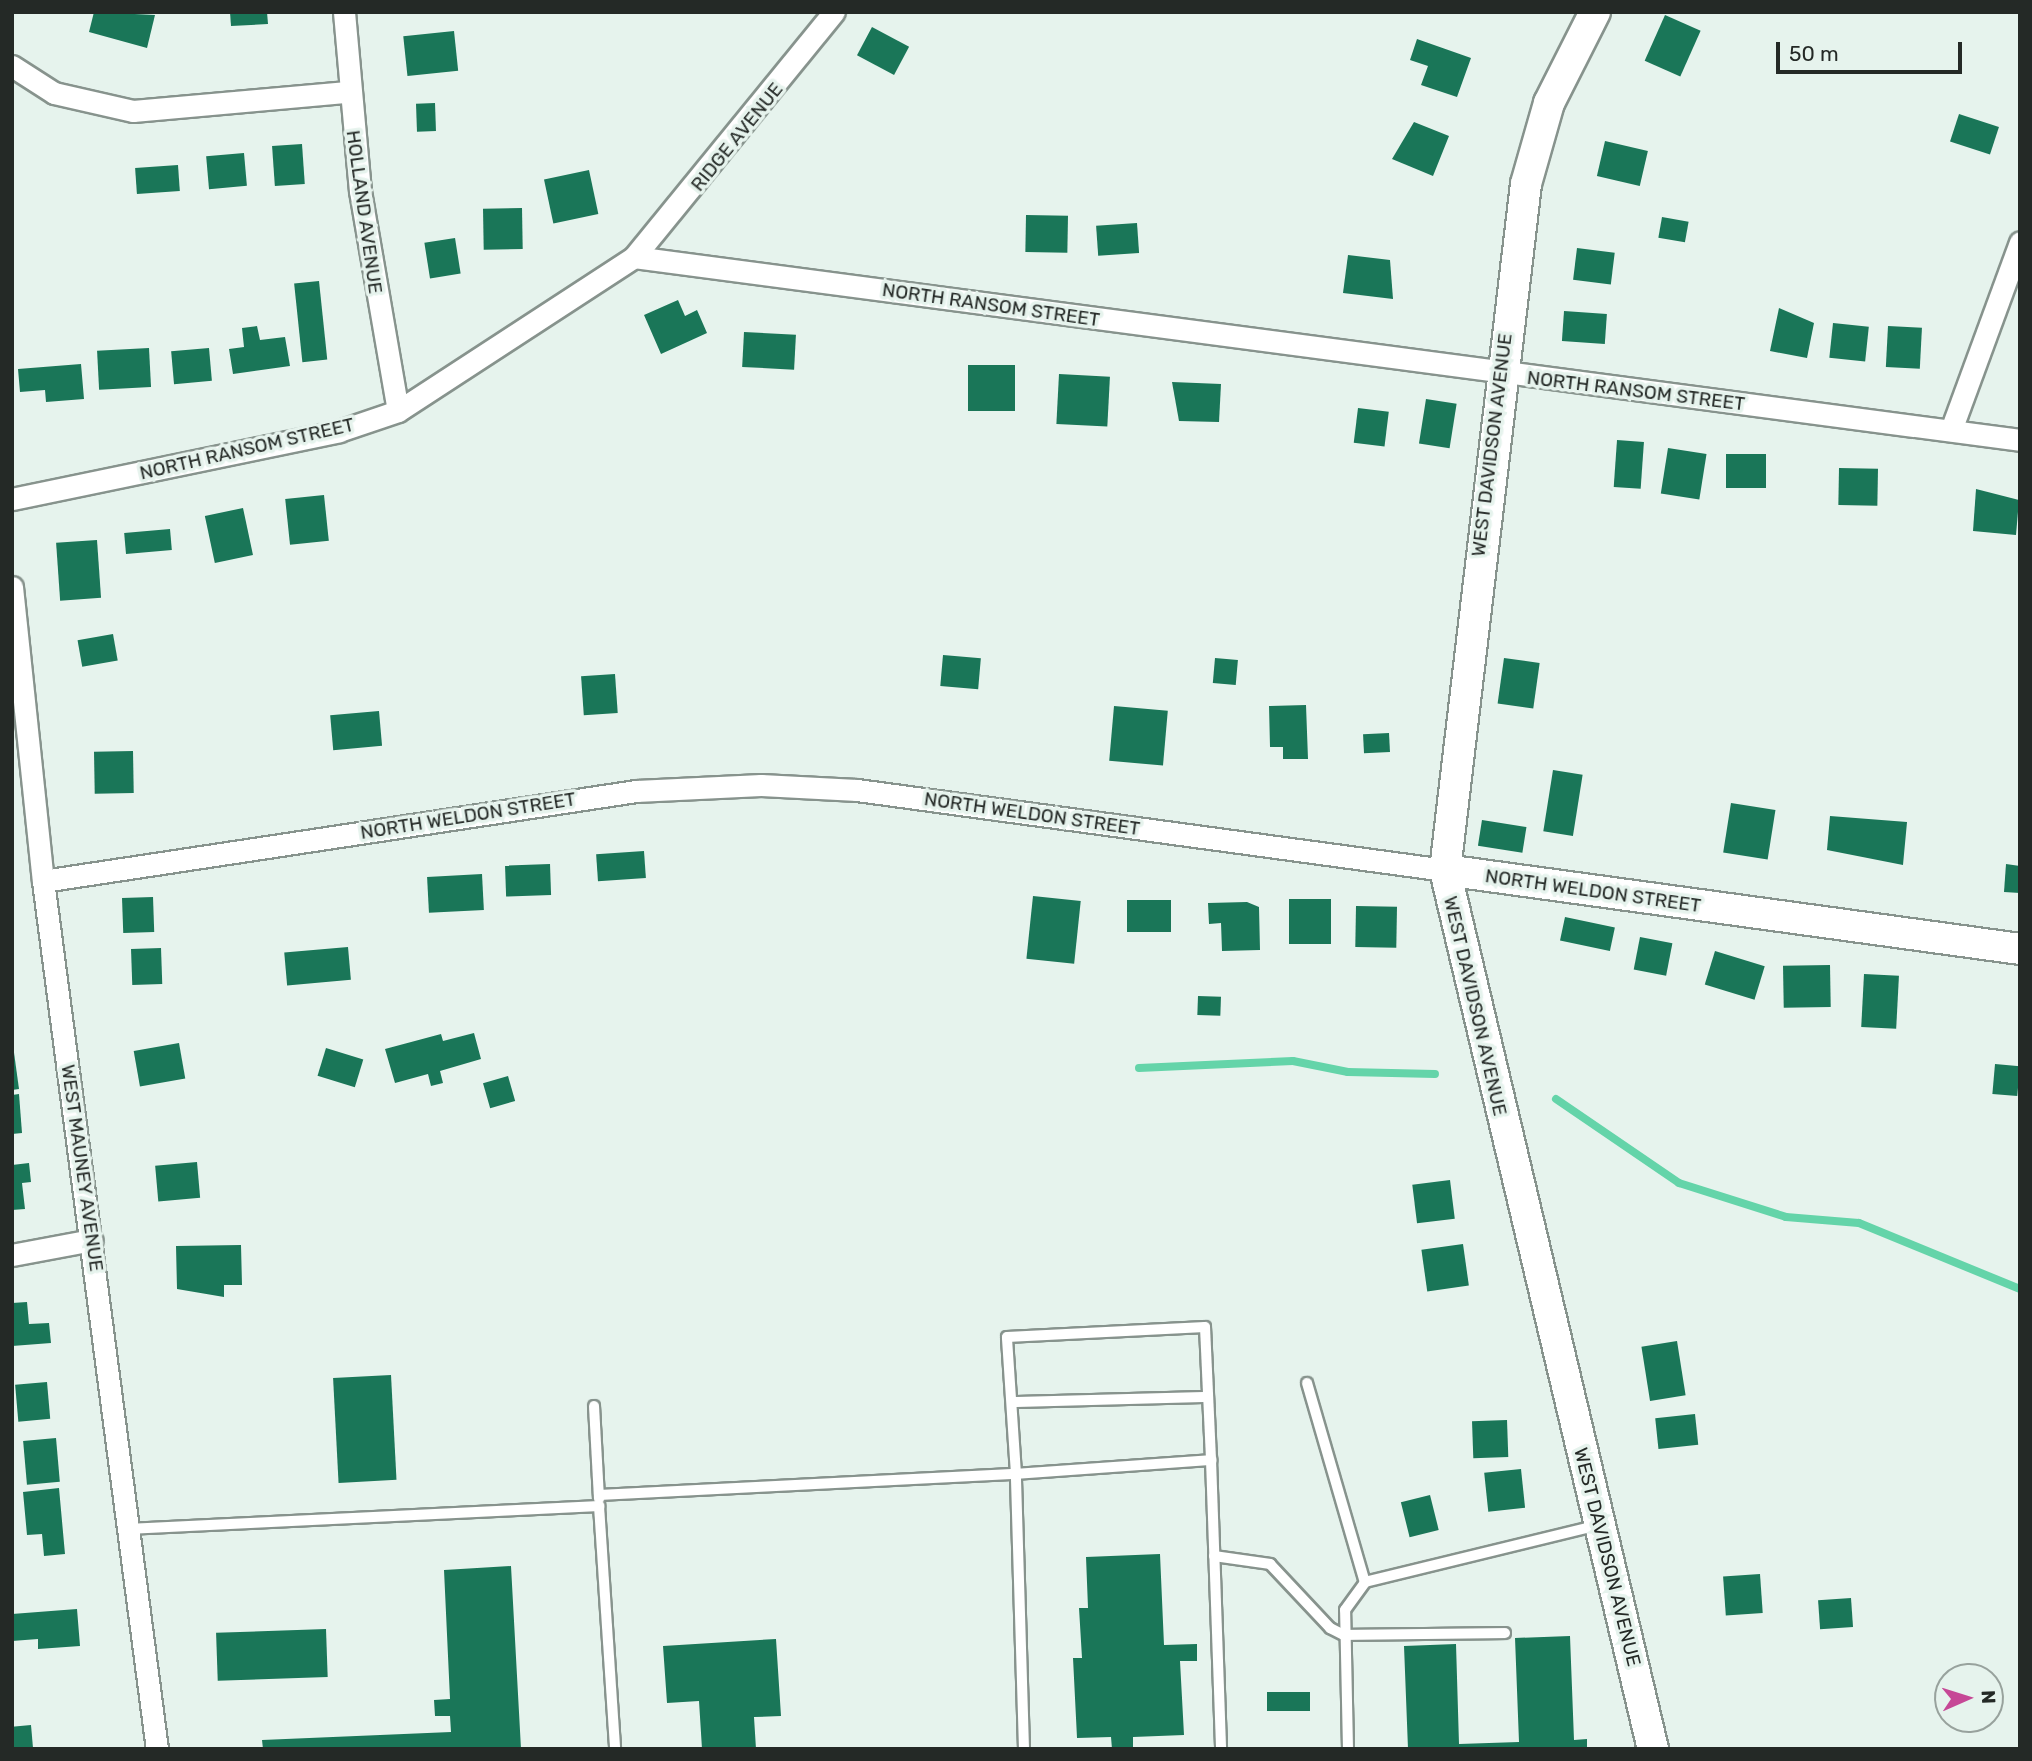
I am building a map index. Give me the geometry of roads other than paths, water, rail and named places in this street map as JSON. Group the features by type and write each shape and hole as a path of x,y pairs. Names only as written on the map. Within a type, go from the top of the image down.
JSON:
{"street":[{"name":"HOLLAND AVENUE","path":"344,12 347,92 398,411"},
{"name":"RIDGE AVENUE","path":"634,257 834,12"},
{"name":"WEST DAVIDSON AVENUE","path":"1595,12 1549,103 1533,151 1501,374 1444,870 1653,1749"},
{"path":"12,65 54,93 133,111 226,107 347,92"},
{"path":"1951,430 2020,242"},
{"name":"NORTH RANSOM STREET","path":"12,499 339,431 398,411 634,257 1501,374 2020,440"},
{"name":"WEST MAUNEY AVENUE","path":"12,587 43,881 157,1749"},
{"name":"NORTH WELDON STREET","path":"43,881 636,791 761,785 857,790 2020,949"},
{"path":"12,1255 92,1241"}],"lane":[{"path":"1024,1749 1016,1474 1007,1337 1205,1327 1221,1749"},
{"path":"1307,1383 1365,1582"},
{"path":"1012,1402 1208,1397"},
{"path":"594,1406 615,1749"},
{"path":"127,1528 1211,1461"},
{"path":"1348,1749 1345,1610 1365,1582 1599,1525"},
{"path":"1214,1556 1270,1564 1330,1628 1345,1634 1505,1633"}],"waterway":[{"path":"1139,1068 1293,1061 1348,1072 1435,1074"},
{"path":"1556,1099 1679,1183 1786,1217 1859,1223 2020,1289"}]}
